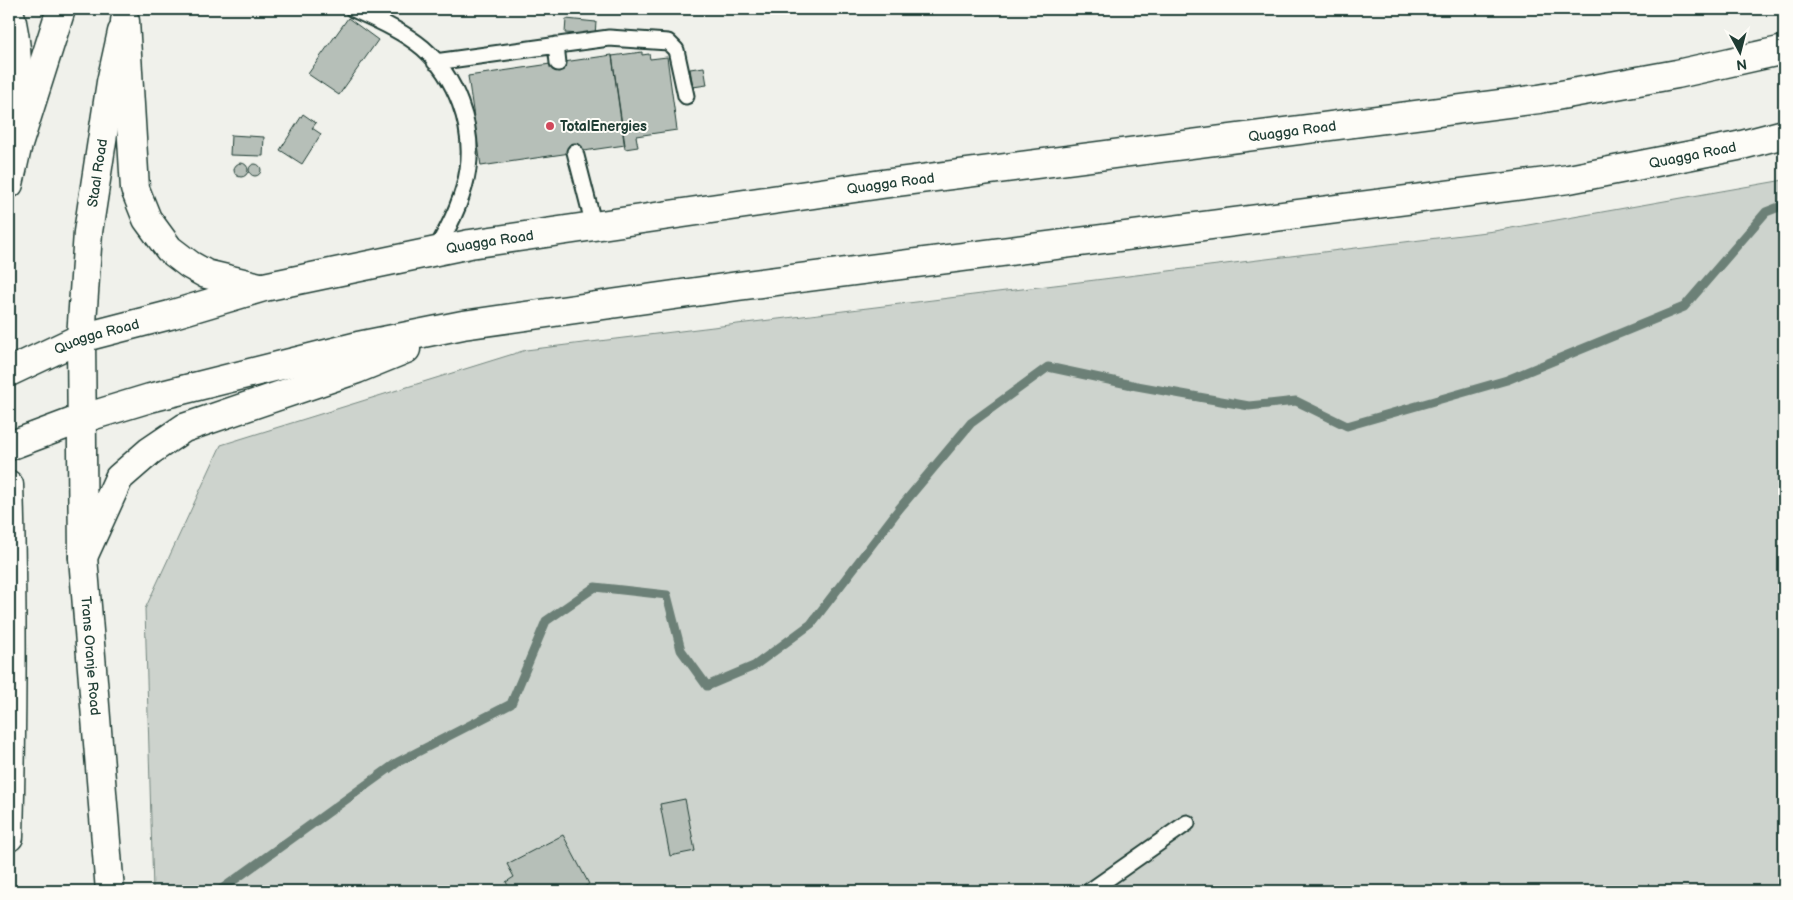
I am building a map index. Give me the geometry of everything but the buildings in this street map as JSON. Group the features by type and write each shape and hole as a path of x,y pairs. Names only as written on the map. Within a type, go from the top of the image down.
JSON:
{"main road":[{"path":"9,184 17,148 61,9"},
{"path":"9,10 14,29 18,61 17,148"},
{"path":"126,15 135,189 147,219 169,249 190,265 206,274 264,287"},
{"name":"Staal Road","path":"81,419 81,338 88,232 111,82 126,15"},
{"name":"Quagga Road","path":"9,372 81,338 170,315 264,287 435,251 882,184 1539,99 1677,74 1784,50"},
{"name":"Quagga Road","path":"9,446 81,419 150,398 358,346 463,325 738,286 1569,179 1738,146 1784,134"},
{"path":"83,557 119,478 150,451 184,428 358,369 463,325"},
{"name":"Trans Oranje Road","path":"81,419 83,557 110,891"},
{"path":"9,485 12,597 12,730 9,837"}],"lane":[{"path":"353,9 404,34 424,49 451,81 465,115 468,169 461,199 435,251"},
{"path":"435,62 609,38 668,42 676,50 686,96"},
{"path":"556,45 558,63"},
{"path":"575,152 594,226"},
{"path":"1090,891 1187,823"}],"shaded area":[{"path":"1784,180 1784,891 153,891 145,609 221,445 526,350 1494,231"}],"waterway":[{"path":"219,891 398,762 511,704 546,621 595,587 667,595 681,650 707,686 754,666 811,624 899,509 971,423 1048,367 1137,386 1249,406 1296,401 1347,426 1507,380 1684,307 1766,212 1784,205"}],"place":[{"name":"TotalEnergies","path":"550,126"}]}
